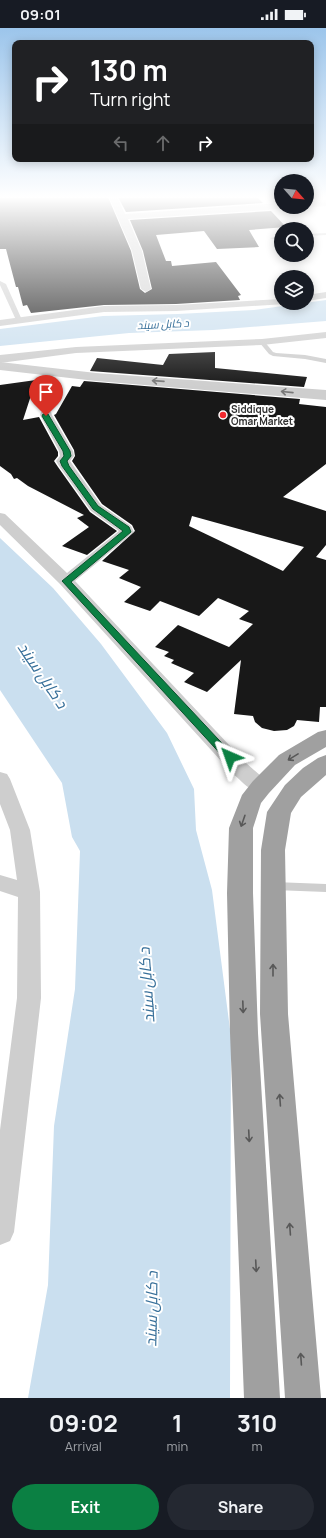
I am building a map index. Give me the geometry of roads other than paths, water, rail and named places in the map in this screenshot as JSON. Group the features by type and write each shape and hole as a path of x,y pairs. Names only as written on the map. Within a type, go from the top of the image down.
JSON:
{"highway":[{"path":"262,1398 244,1033 240,893 241,828 250,801 260,787 287,760 326,737"},
{"path":"303,1398 274,1014 273,850 279,812 294,791 310,774 326,763"}],"street":[{"path":"139,261 146,289"},
{"path":"314,297 326,295"},
{"path":"0,323 104,309 191,308 274,302"},
{"path":"2,366 35,354 155,346 262,342 326,335"},
{"path":"2,366 96,377 234,387 326,396"},
{"path":"46,416 66,451 67,456 63,461 66,466 96,508 126,529 127,532 66,581"},
{"path":"0,517 66,581 239,768 260,787"},
{"path":"0,779 6,811 20,830 29,892 29,998 0,1232"},
{"path":"0,883 29,892"}],"lane":[{"path":"0,283 3,284 18,320"},
{"path":"262,342 271,353 275,355 305,357 326,361"},
{"path":"273,886 326,888"}],"water":[{"name":"د کابل سيند","path":"326,300 326,321 213,330 129,333 0,346 0,329 103,316 178,314 254,310 274,307 274,310 314,310 314,302"},
{"name":"د کابل سيند","path":"0,538 53,588 101,644 167,733 194,789 196,830 212,890 231,1037 230,1398 28,1398 48,1285 54,1126 75,989 80,851 72,837 62,783 0,690"}],"place":[{"name":"Siddique Omar Market","path":"223,415"}]}
